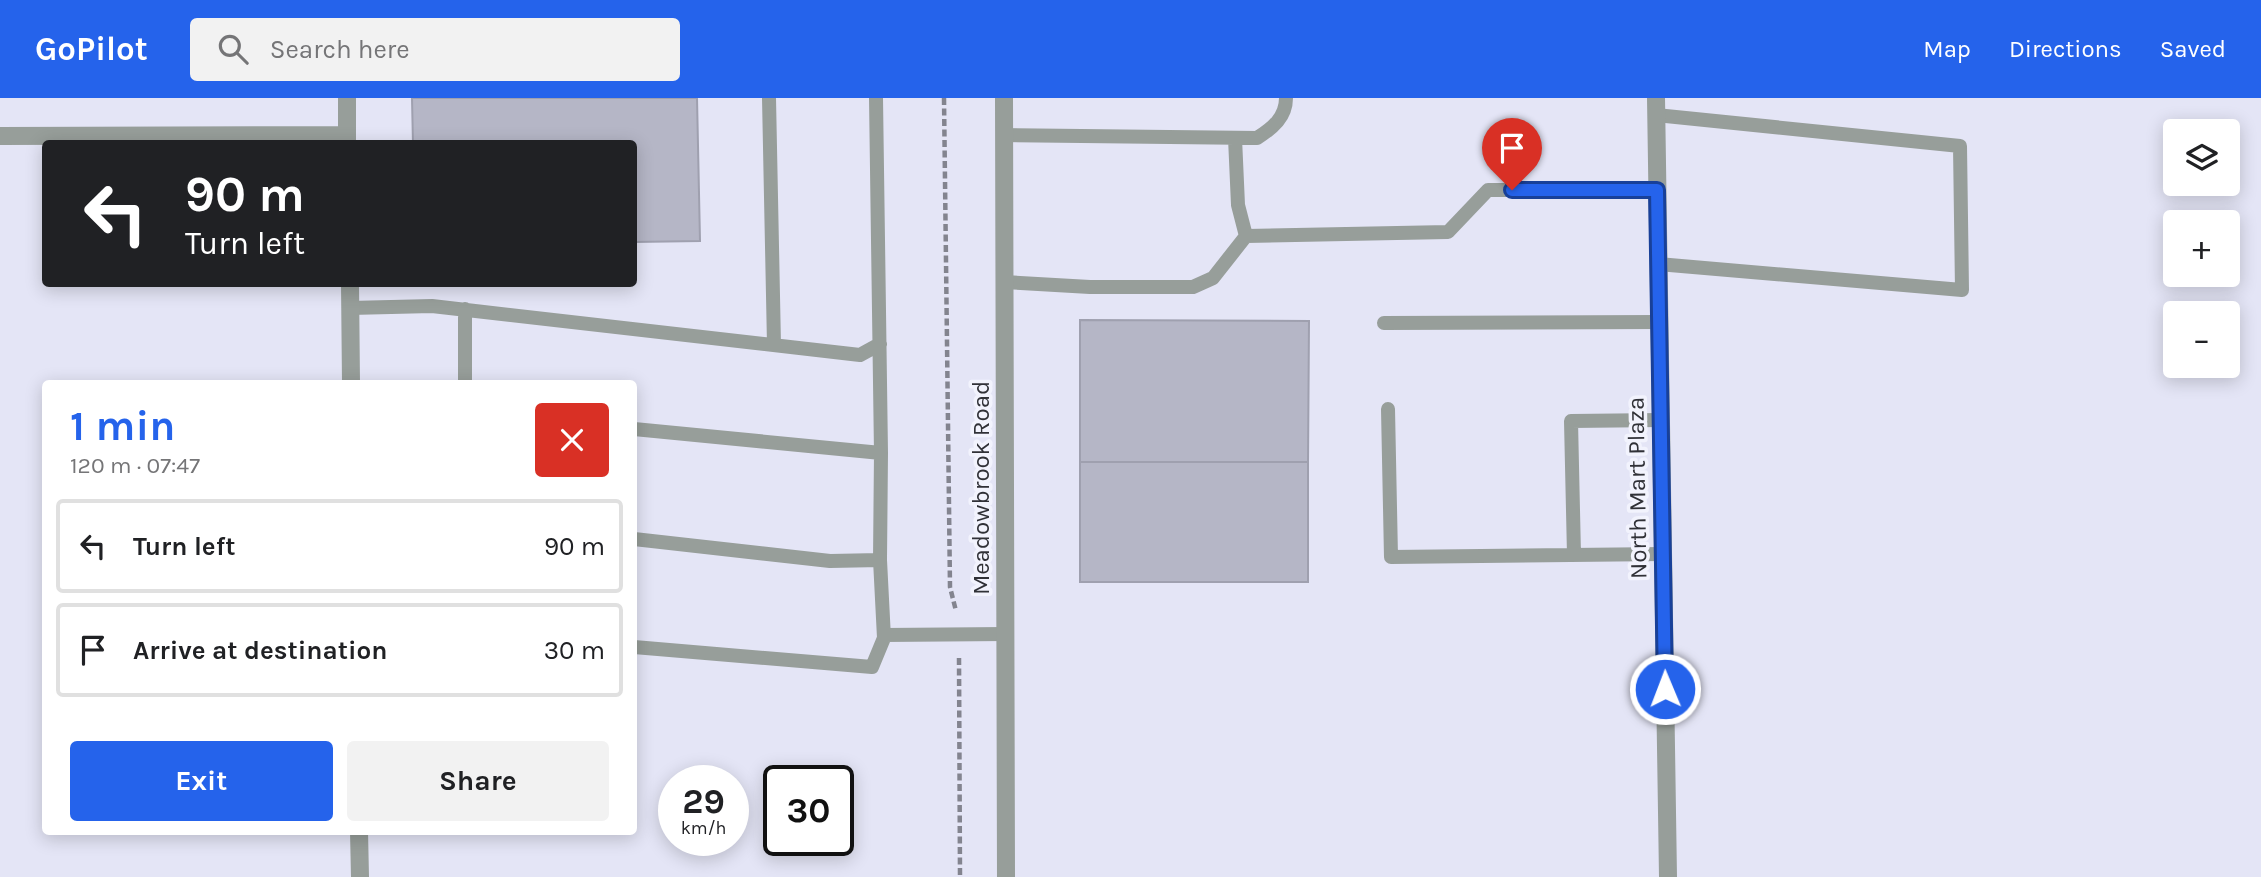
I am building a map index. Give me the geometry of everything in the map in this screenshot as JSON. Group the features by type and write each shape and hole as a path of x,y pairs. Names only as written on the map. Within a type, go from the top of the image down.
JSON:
{"street":[{"path":"0,136 347,139 347,98"},
{"name":"Meadowbrook Road","path":"1004,98 1006,877"},
{"name":"North Mart Plaza","path":"1656,107 1668,877"},
{"path":"350,287 351,380"},
{"path":"359,835 360,877"}],"lane":[{"path":"769,98 774,345"},
{"path":"637,647 873,667 884,635 880,560 876,98"},
{"path":"1004,135 1257,138 1273,127 1286,108 1286,98"},
{"path":"1656,107 1960,146 1962,290 1658,264"},
{"path":"1235,138 1238,205 1246,236"},
{"path":"1246,236 1448,232 1488,190 1657,190"},
{"path":"1006,282 1090,287 1193,287 1213,278 1246,236"},
{"path":"350,308 432,306 465,309 860,355 880,344"},
{"path":"465,309 465,380"},
{"path":"1384,323 1659,322"},
{"path":"1388,409 1391,556 1662,554"},
{"path":"1574,555 1571,421 1661,420"},
{"path":"637,429 881,453"},
{"path":"637,539 830,561 880,560"},
{"path":"884,635 1006,634"}],"path":[{"path":"944,98 950,587 956,606"},
{"path":"959,664 960,877"}],"building":[{"path":"412,98 697,98 700,241 637,242 637,140 413,140"},
{"path":"1080,320 1309,321 1308,462 1080,462"},
{"path":"1080,462 1308,462 1308,582 1080,582"}],"route":[{"path":"1512,190 1657,190 1665,689"}]}
